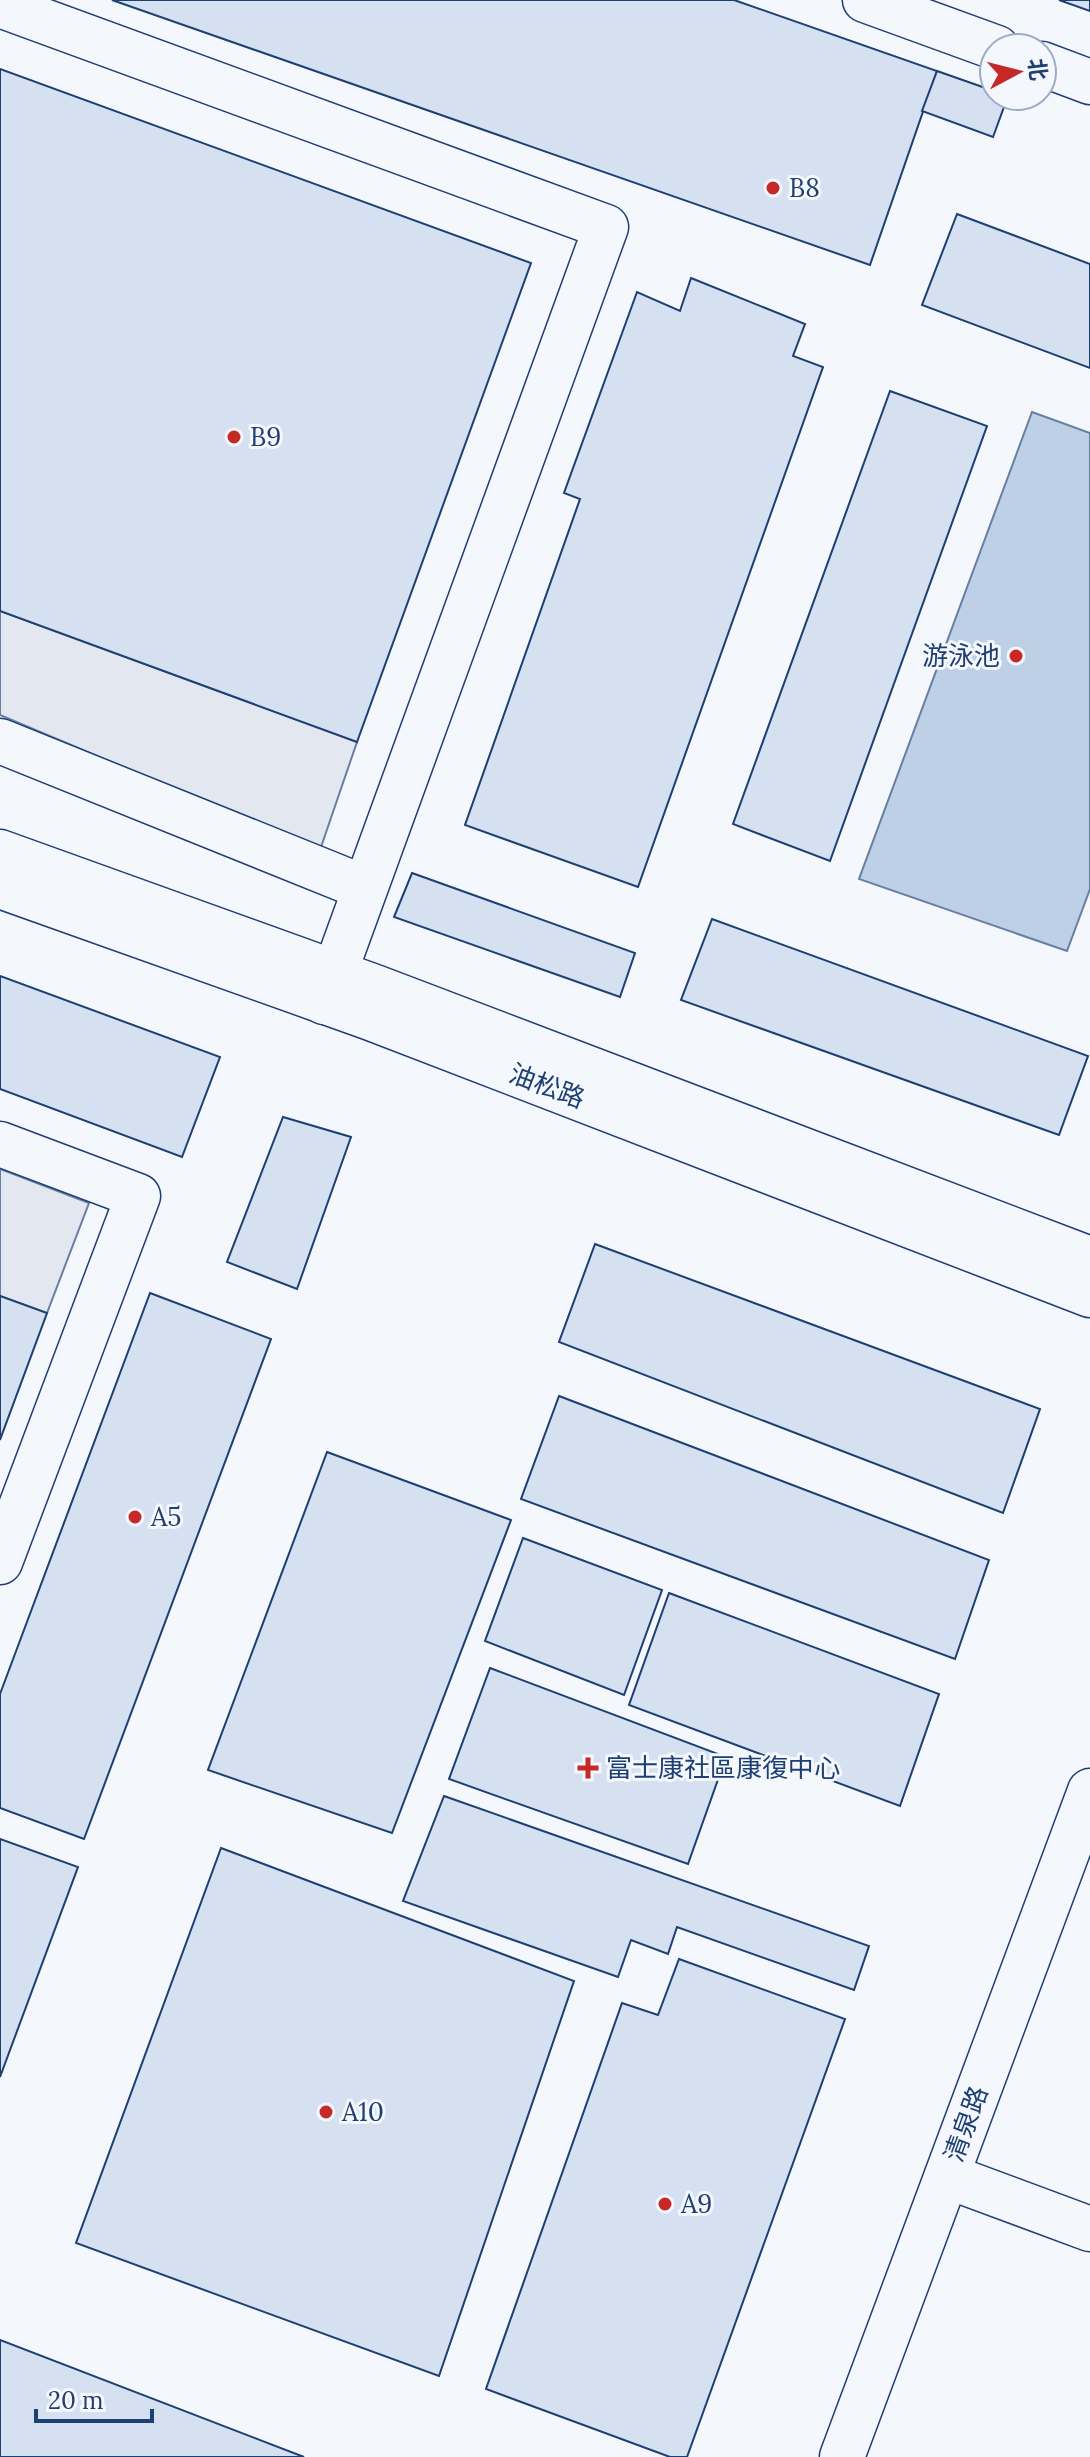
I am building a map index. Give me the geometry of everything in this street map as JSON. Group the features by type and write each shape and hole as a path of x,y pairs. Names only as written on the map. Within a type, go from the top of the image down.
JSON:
{"street":[{"path":"865,0 916,9 978,39"},
{"path":"0,5 606,227 330,987"},
{"path":"1058,70 1090,82"},
{"path":"0,741 365,888"},
{"name":"油松路","path":"0,852 1090,1295"},
{"name":"油松路","path":"0,886 330,987 1090,1259"},
{"path":"0,1144 138,1196 0,1562"},
{"name":"清泉路","path":"842,2457 1090,1791"},
{"path":"947,2176 1090,2229"}],"shaded area":[{"path":"0,611 357,742 320,850 0,715"},
{"path":"0,1169 89,1203 47,1313 0,1296"}],"water":[{"name":"游泳池","path":"1032,412 1090,433 1090,889 1067,951 859,879"}],"building":[{"name":"B8","path":"112,0 734,0 937,71 870,265"},
{"path":"1059,0 1090,0 1090,11"},
{"name":"B9","path":"0,69 531,263 357,742 0,611"},
{"path":"937,71 978,85 978,112 1002,112 993,137 922,111"},
{"path":"957,214 1090,264 1090,368 922,305"},
{"path":"691,278 805,324 793,356 823,367 638,887 465,825 580,499 564,493 637,292 680,311"},
{"path":"890,391 987,426 830,861 733,824"},
{"path":"412,873 635,953 620,997 394,917"},
{"path":"712,919 1088,1056 1059,1135 681,1000"},
{"path":"0,976 220,1057 182,1157 0,1089"},
{"path":"283,1117 351,1137 297,1289 227,1262"},
{"path":"595,1244 1040,1409 1003,1513 559,1342"},
{"name":"A5","path":"150,1293 271,1339 84,1839 0,1808 0,1694"},
{"path":"0,1296 47,1313 0,1440"},
{"path":"559,1396 989,1560 955,1659 521,1499"},
{"path":"327,1452 511,1520 392,1833 208,1770"},
{"path":"523,1538 662,1590 624,1695 485,1641"},
{"path":"669,1593 939,1694 900,1806 629,1705"},
{"name":"富士康社區康復中心","path":"490,1668 726,1757 688,1864 449,1779"},
{"path":"444,1796 869,1946 854,1990 677,1927 668,1954 631,1940 618,1977 403,1901"},
{"path":"0,1839 78,1867 0,2077"},
{"name":"A10","path":"221,1848 574,1981 439,2376 76,2243"},
{"name":"A9","path":"679,1959 845,2019 687,2457 670,2457 486,2389 622,2003 658,2015"},
{"path":"0,2340 304,2457 0,2457"}],"place":[{"name":"B8","path":"773,188"},
{"name":"B9","path":"234,437"},
{"name":"游泳池","path":"1016,656"},
{"name":"A5","path":"135,1517"},
{"name":"富士康社區康復中心","path":"588,1768"},
{"name":"A10","path":"326,2112"},
{"name":"A9","path":"665,2204"}]}
